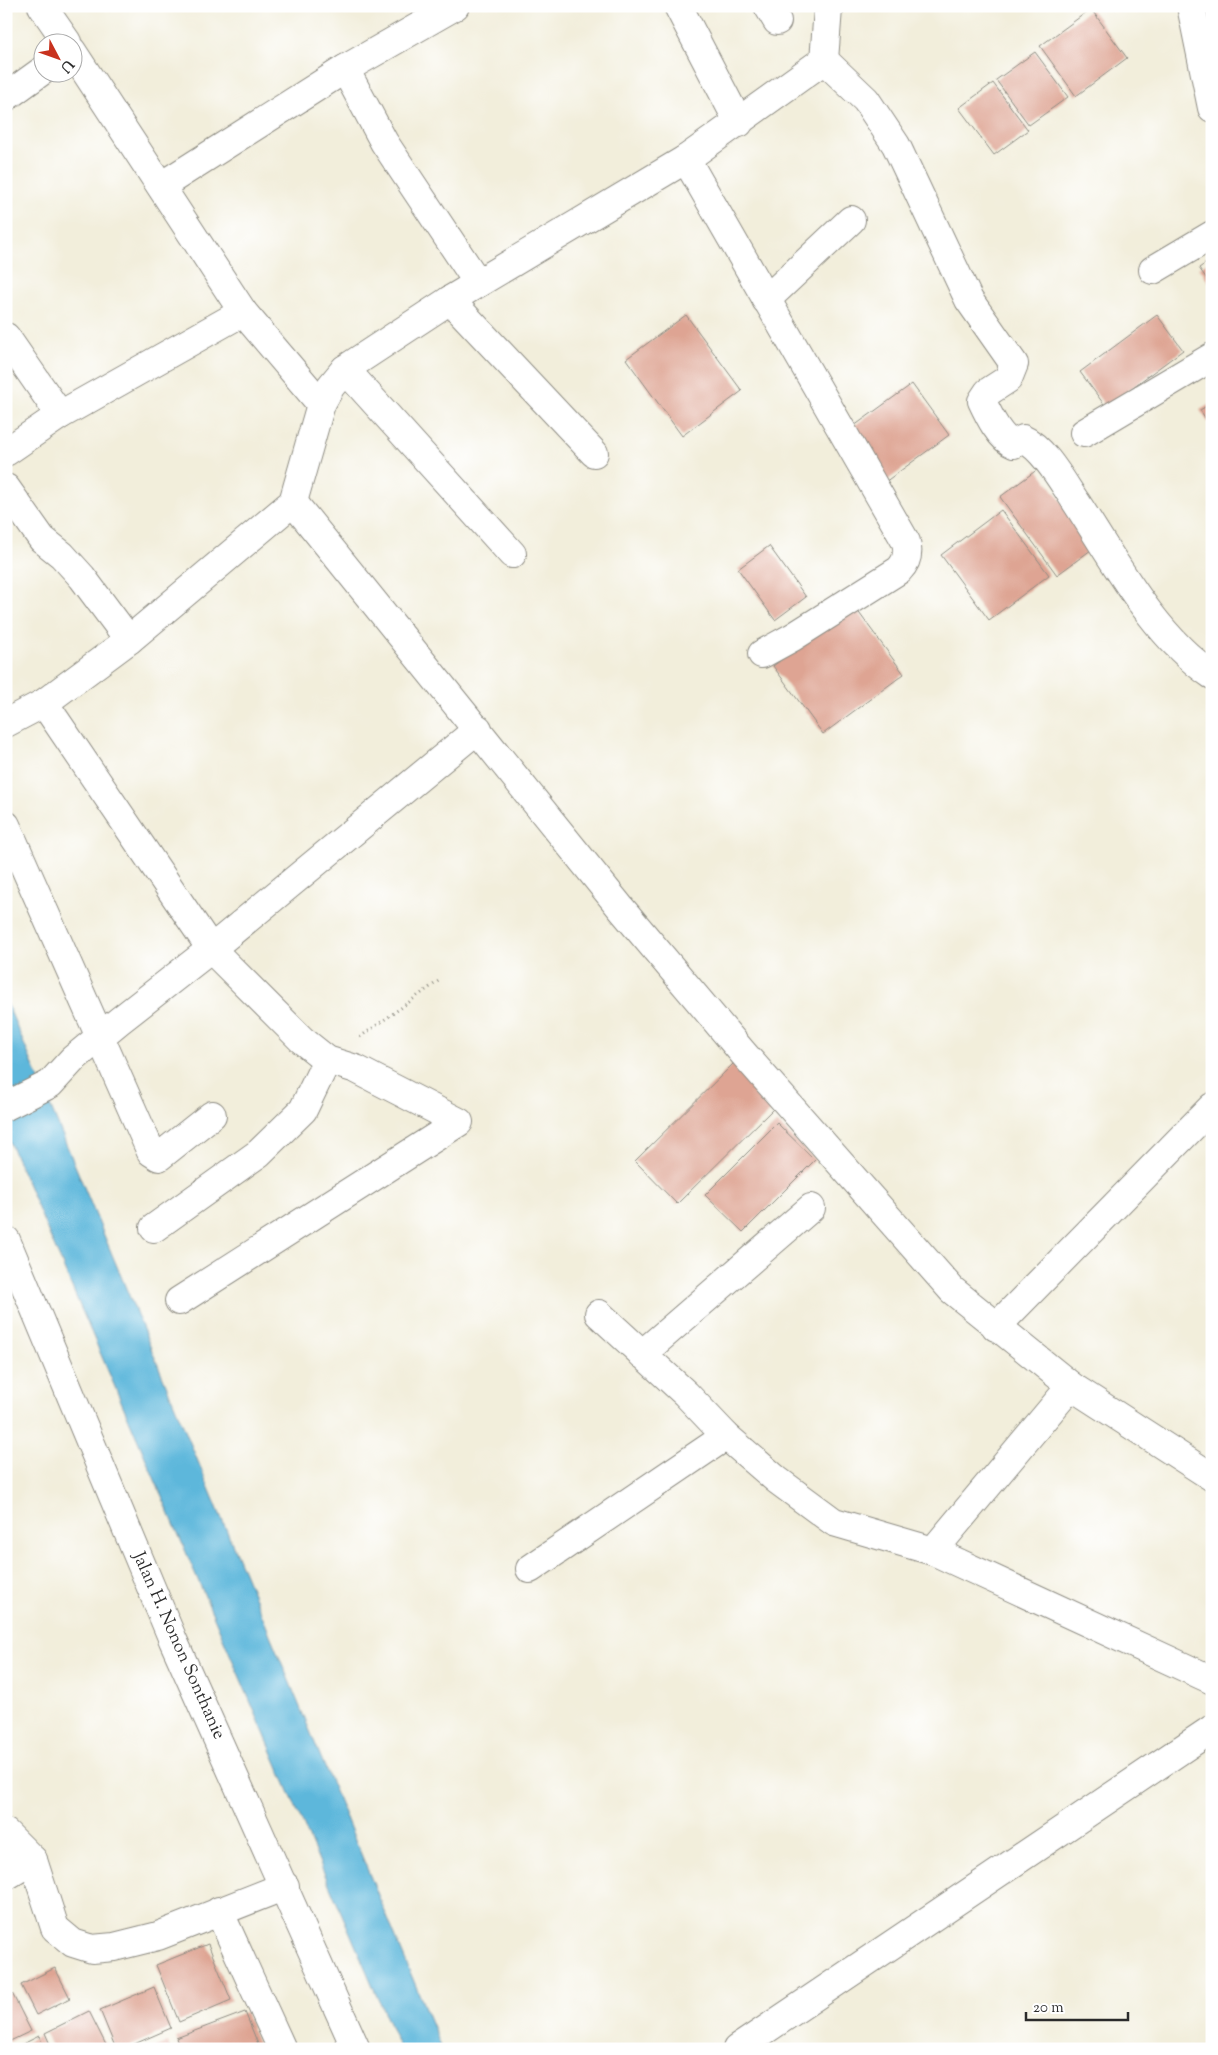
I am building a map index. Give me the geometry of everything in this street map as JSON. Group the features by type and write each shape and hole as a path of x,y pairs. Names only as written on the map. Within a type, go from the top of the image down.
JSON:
{"street":[{"path":"42,6 60,32"},
{"path":"161,186 345,69 455,6"},
{"path":"678,6 739,123"},
{"path":"6,723 44,703 130,640 293,502 321,404 331,386 345,369 450,300 686,159 739,123 824,60 828,9 831,6"},
{"path":"1191,6 1212,108"},
{"path":"824,60 866,100 896,145 969,300 1014,364 1008,379 988,392 982,401 987,412 1008,442 1014,444 1023,438 1033,443 1059,477 1151,615 1194,664 1212,676"},
{"path":"82,66 243,312 321,404"},
{"path":"345,69 384,142 478,283"},
{"path":"6,97 32,78"},
{"path":"686,159 906,542 908,550 904,565 899,570 794,637 762,654"},
{"path":"766,300 851,220"},
{"path":"1153,270 1212,235"},
{"path":"450,300 594,453"},
{"path":"6,452 60,415 243,312"},
{"path":"6,337 60,415"},
{"path":"1084,433 1212,357"},
{"path":"345,369 512,554"},
{"path":"6,488 42,539 62,555 82,577 130,640"},
{"path":"293,502 620,907 743,1053 952,1290 1071,1386 1212,1477"},
{"path":"44,703 211,949 302,1040 327,1060 356,1069 460,1122 179,1301"},
{"path":"6,1106 50,1084 73,1059 211,949 478,730"},
{"path":"6,825 149,1148 159,1157 212,1115"},
{"path":"154,1228 259,1153 303,1110 327,1060"},
{"path":"996,1327 1212,1107"},
{"path":"642,1354 811,1208"},
{"name":"Jalan H. Nonon Sonthanie","path":"6,1240 173,1640 285,1886 356,2049"},
{"path":"599,1314 726,1436 777,1480 834,1522 934,1551 1212,1680"},
{"path":"934,1551 1071,1386"},
{"path":"530,1569 726,1436"},
{"path":"737,2049 1212,1729"},
{"path":"6,1834 33,1860 55,1928 73,1943 92,1949 114,1947 158,1936 285,1886"},
{"path":"6,1876 33,1860"},
{"path":"219,1911 282,2049"}],"path":[{"path":"327,1060 440,980"}],"water":[{"path":"6,1001 442,2049 400,2049 6,1134"}],"building":[{"path":"1091,9 1127,58 1076,96 1040,46"},
{"path":"1035,52 1068,97 1029,125 996,80"},
{"path":"993,83 1028,130 994,155 959,108"},
{"path":"1212,259 1212,286 1199,268"},
{"path":"686,315 742,391 682,436 626,359"},
{"path":"1157,315 1183,350 1106,407 1080,372"},
{"path":"912,384 949,435 881,485 843,434"},
{"path":"1212,403 1212,428 1200,410"},
{"path":"1038,469 1095,547 1057,575 1000,497"},
{"path":"1001,510 1049,575 989,620 941,555"},
{"path":"769,546 806,597 775,620 738,569"},
{"path":"854,606 904,674 823,734 773,666"},
{"path":"734,1063 776,1106 677,1204 635,1161"},
{"path":"777,1123 815,1160 743,1232 705,1195"},
{"path":"208,1944 231,2000 179,2022 156,1965"},
{"path":"55,1968 70,1998 36,2015 21,1985"},
{"path":"154,1987 171,2028 123,2049 116,2049 100,2010"},
{"path":"12,1993 31,2031 6,2043 6,1995"},
{"path":"89,2011 108,2049 52,2049 45,2033"},
{"path":"245,2012 258,2044 245,2049 180,2049 176,2038"},
{"path":"39,2036 45,2049 13,2049"},
{"path":"168,2043 170,2049 153,2049"}]}
